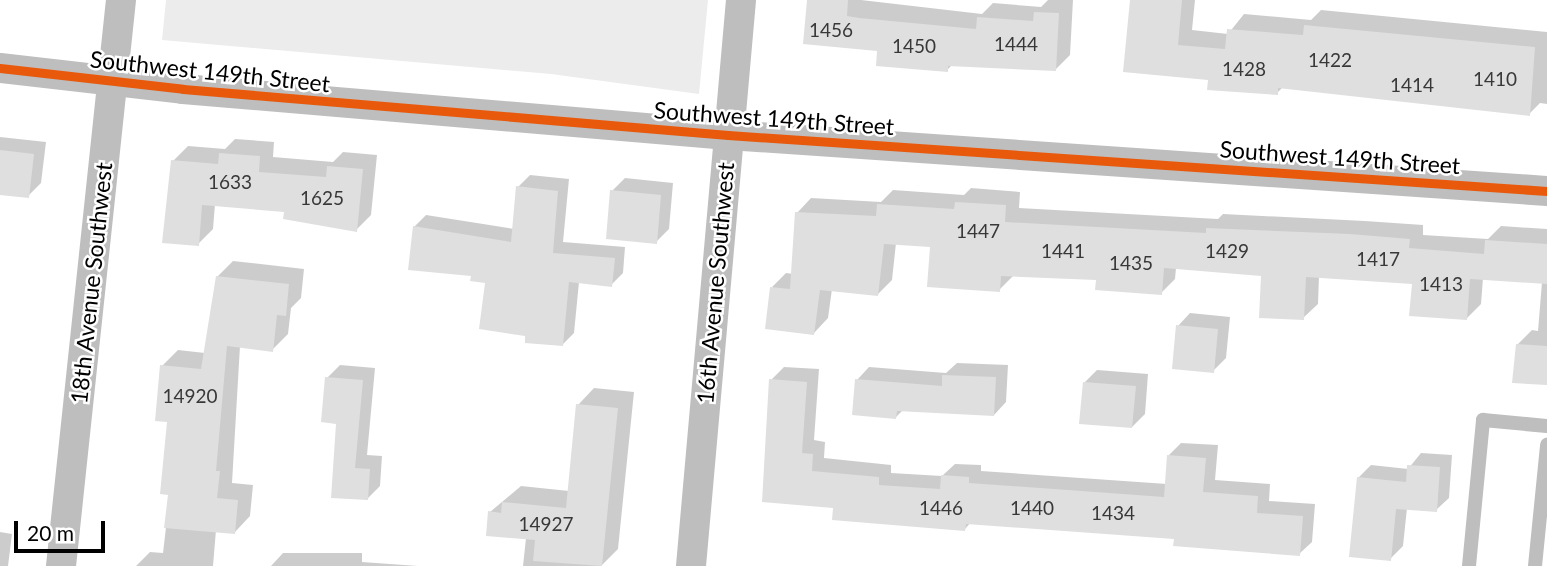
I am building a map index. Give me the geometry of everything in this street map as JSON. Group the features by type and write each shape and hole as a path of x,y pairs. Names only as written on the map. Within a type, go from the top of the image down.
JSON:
{"street":[{"name":"18th Avenue Southwest","path":"61,566 121,0"},
{"name":"16th Avenue Southwest","path":"691,566 741,0"},
{"name":"Southwest 149th Street","path":"0,68 728,135 1547,191"}],"lane":[{"path":"1469,566 1483,419 1547,426"},
{"path":"1535,566 1547,445"}],"shaded area":[{"path":"166,0 708,0 699,94 551,74 162,40"}],"building":[{"path":"807,0 848,0 847,16 976,29 977,17 1033,21 1034,12 1059,13 1056,71 948,66 948,72 876,66 877,51 803,44"},
{"path":"1130,0 1182,0 1178,45 1225,49 1227,29 1303,35 1304,25 1535,47 1530,116 1278,88 1278,95 1207,90 1208,80 1123,72"},
{"path":"0,150 34,154 29,198 0,195"},
{"path":"219,153 260,156 259,172 326,177 327,166 363,169 357,232 283,219 284,212 202,205 199,246 162,243 171,160 218,164"},
{"path":"516,186 558,191 553,253 615,258 612,287 569,282 563,346 525,343 525,336 479,329 485,283 470,281 471,276 408,270 413,226 511,242"},
{"path":"610,190 661,195 657,244 606,239"},
{"path":"955,202 1006,205 1005,222 1206,233 1206,228 1350,234 1410,239 1409,248 1484,254 1485,240 1547,244 1547,284 1470,279 1467,320 1409,316 1412,284 1306,277 1304,320 1259,318 1261,276 1164,268 1162,295 1095,290 1096,280 1001,276 1000,292 927,287 930,247 884,244 878,296 820,290 814,335 765,329 770,287 790,289 795,212 876,216 877,204 954,209"},
{"path":"216,276 289,284 286,316 277,315 273,352 227,346 216,471 220,471 217,498 238,500 235,534 164,528 168,495 160,494 167,422 155,421 160,365 201,369"},
{"path":"1176,325 1218,329 1214,373 1172,369"},
{"path":"1516,344 1547,346 1547,385 1512,383"},
{"path":"942,375 996,377 994,416 897,411 896,419 852,415 855,379 942,386"},
{"path":"325,377 363,380 355,468 370,469 368,500 331,498 336,424 321,422"},
{"path":"769,379 807,382 802,453 813,454 812,471 879,477 879,485 940,489 941,475 969,477 969,483 1164,497 1167,455 1206,458 1203,492 1258,496 1257,513 1303,516 1300,556 1173,546 1174,539 966,524 965,531 832,520 833,508 762,502"},
{"path":"1083,382 1136,386 1132,428 1079,424"},
{"path":"576,404 618,408 602,566 533,561 535,540 486,536 488,511 501,513 502,502 566,508"},
{"path":"1407,465 1440,467 1437,512 1396,509 1391,561 1349,557 1357,477 1406,482"}],"cycle path":[{"path":"0,68 183,89 728,135 1547,191"}]}
